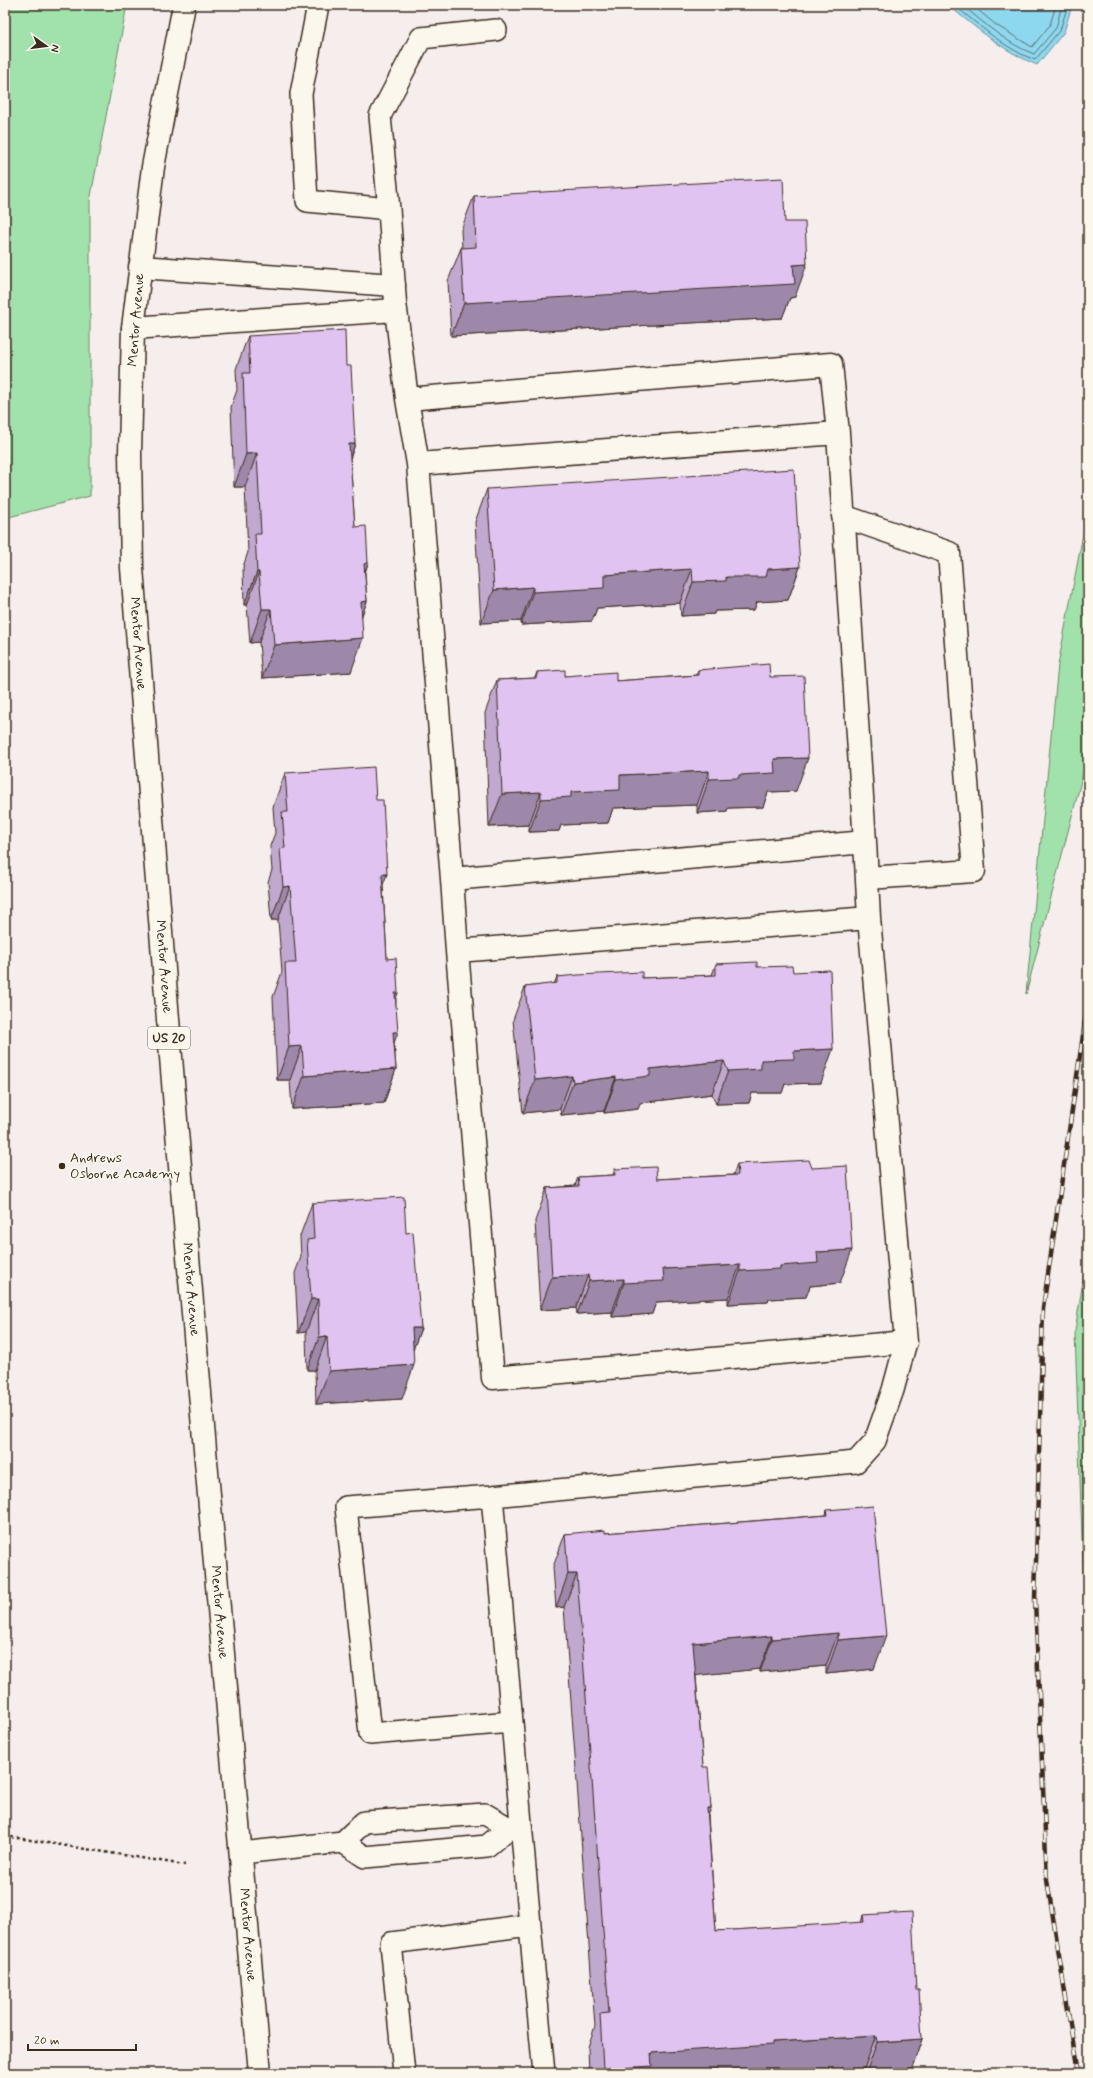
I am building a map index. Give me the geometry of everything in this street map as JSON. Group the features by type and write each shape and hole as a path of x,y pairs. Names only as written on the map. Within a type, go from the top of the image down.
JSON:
{"street":[{"name":"Mentor Avenue","path":"184,5 153,167 133,328 130,453 132,568 177,1132 260,2073"},
{"path":"140,266 394,285"},
{"path":"133,328 396,310 407,399 418,464 492,1378 906,1342 868,918 865,842 838,433 831,364 407,399"},
{"path":"418,464 838,433"},
{"path":"843,516 949,553 974,871 867,878"},
{"path":"452,879 865,842"},
{"path":"457,951 868,918"}],"lane":[{"path":"318,5 301,94 307,201 389,209"},
{"path":"396,310 389,209 380,116 421,38 496,30"},
{"path":"511,1722 370,1734 346,1507 492,1496 856,1462 875,1441 893,1390 906,1342"},
{"path":"492,1496 511,1722 514,1827 530,1925 544,2073"},
{"path":"240,1853 343,1842 364,1822 485,1814 514,1827"},
{"path":"343,1842 365,1857 487,1846 514,1827"},
{"path":"404,2073 391,1943 530,1925"}],"path":[{"path":"5,1836 185,1865"}],"green space":[{"path":"5,5 127,5 90,201 90,496 5,518"},
{"path":"1088,508 1088,754 1026,994 1058,665"},
{"path":"1088,1250 1088,1715 1075,1331"}],"water":[{"path":"948,5 1072,5 1064,32 1037,65 1001,46"}],"building":[{"path":"783,178 785,222 805,222 807,264 793,265 795,284 464,303 461,248 476,247 474,196"},
{"path":"345,330 346,366 351,366 355,444 349,444 355,527 366,526 368,563 364,564 367,601 361,602 363,638 274,645 271,609 262,609 259,572 257,572 255,534 261,534 257,453 246,454 243,373 250,373 248,336"},
{"path":"794,469 800,567 768,569 766,577 726,577 726,581 693,582 692,569 604,575 604,588 533,592 533,587 494,590 487,489"},
{"path":"769,664 770,677 804,676 808,758 774,759 775,773 739,775 739,778 709,779 709,771 620,775 620,790 571,792 571,797 541,799 541,792 502,794 497,680 537,678 537,672 565,670 565,676 616,672 616,681 698,675 698,670"},
{"path":"374,767 376,800 383,800 387,874 382,874 387,959 396,958 398,993 395,993 398,1032 393,1032 396,1069 304,1076 302,1046 289,1047 285,963 296,963 290,886 283,887 280,849 285,848 282,812 288,812 285,773"},
{"path":"757,962 757,967 792,966 793,972 830,970 833,1049 794,1051 794,1059 761,1060 761,1069 728,1071 724,1061 650,1069 650,1076 616,1080 616,1077 573,1082 572,1076 535,1080 525,987 557,983 557,977 578,975 642,972 642,978 716,975 716,964"},
{"path":"809,1160 812,1168 847,1166 852,1250 817,1252 818,1263 780,1266 780,1269 740,1271 740,1265 663,1269 664,1281 624,1283 624,1279 589,1281 588,1275 552,1277 547,1188 579,1186 578,1177 615,1175 615,1169 656,1167 657,1179 738,1175 737,1164"},
{"path":"404,1197 406,1233 413,1232 421,1328 412,1328 414,1365 329,1371 327,1336 319,1337 318,1299 311,1299 307,1240 314,1239 312,1203"},
{"path":"873,1506 886,1636 838,1640 838,1633 772,1639 772,1636 693,1643 703,1767 708,1767 711,1808 707,1808 716,1931 864,1922 863,1915 912,1912 916,1990 919,1990 922,2039 877,2042 876,2036 772,2042 772,2045 651,2053 652,2066 603,2069 600,2014 609,2013 577,1574 568,1574 565,1534 605,1530 605,1533 828,1515 827,1510"}],"railway":[{"path":"1078,2073 1047,1880 1035,1600 1043,1308 1088,1001"}],"place":[{"name":"Andrews Osborne Academy","path":"62,1166"}]}
